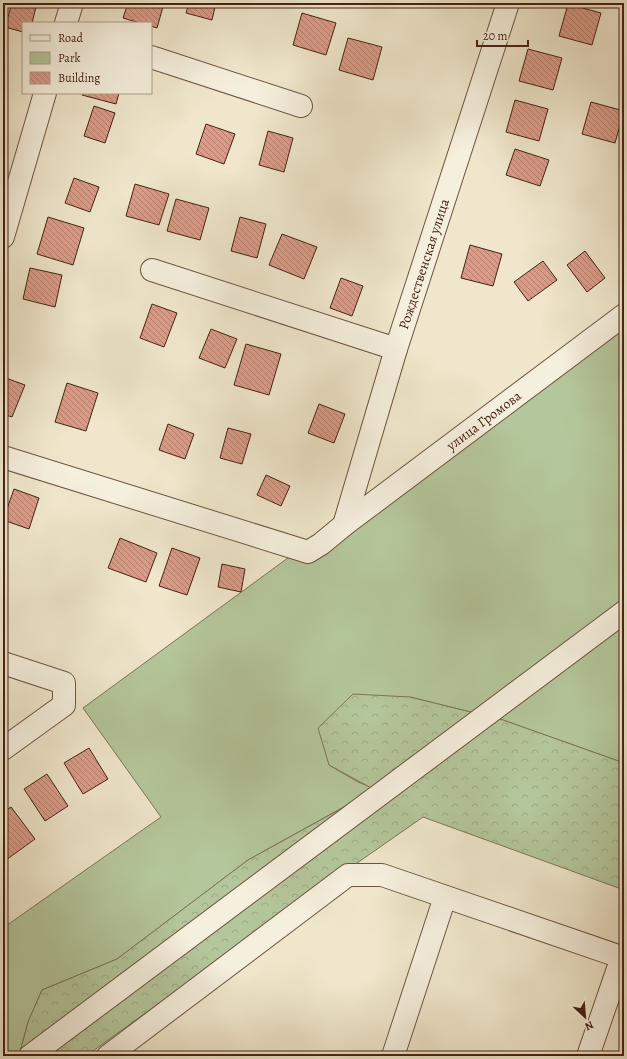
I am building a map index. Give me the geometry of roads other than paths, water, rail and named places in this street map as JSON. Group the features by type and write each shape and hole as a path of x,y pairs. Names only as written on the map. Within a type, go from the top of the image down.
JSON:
{"street":[{"path":"66,22 72,3"},
{"name":"Рождественская улица","path":"344,525 396,349 508,3"},
{"path":"152,57 301,106"},
{"path":"3,237 45,94"},
{"path":"152,270 396,349"},
{"name":"улица Громова","path":"3,457 308,552 321,544 344,525 624,315"},
{"path":"30,1056 624,612"},
{"path":"3,663 64,683 64,705 3,749"},
{"path":"108,1056 348,875 382,876 623,958 588,1056"},
{"path":"393,1056 446,897"}]}
